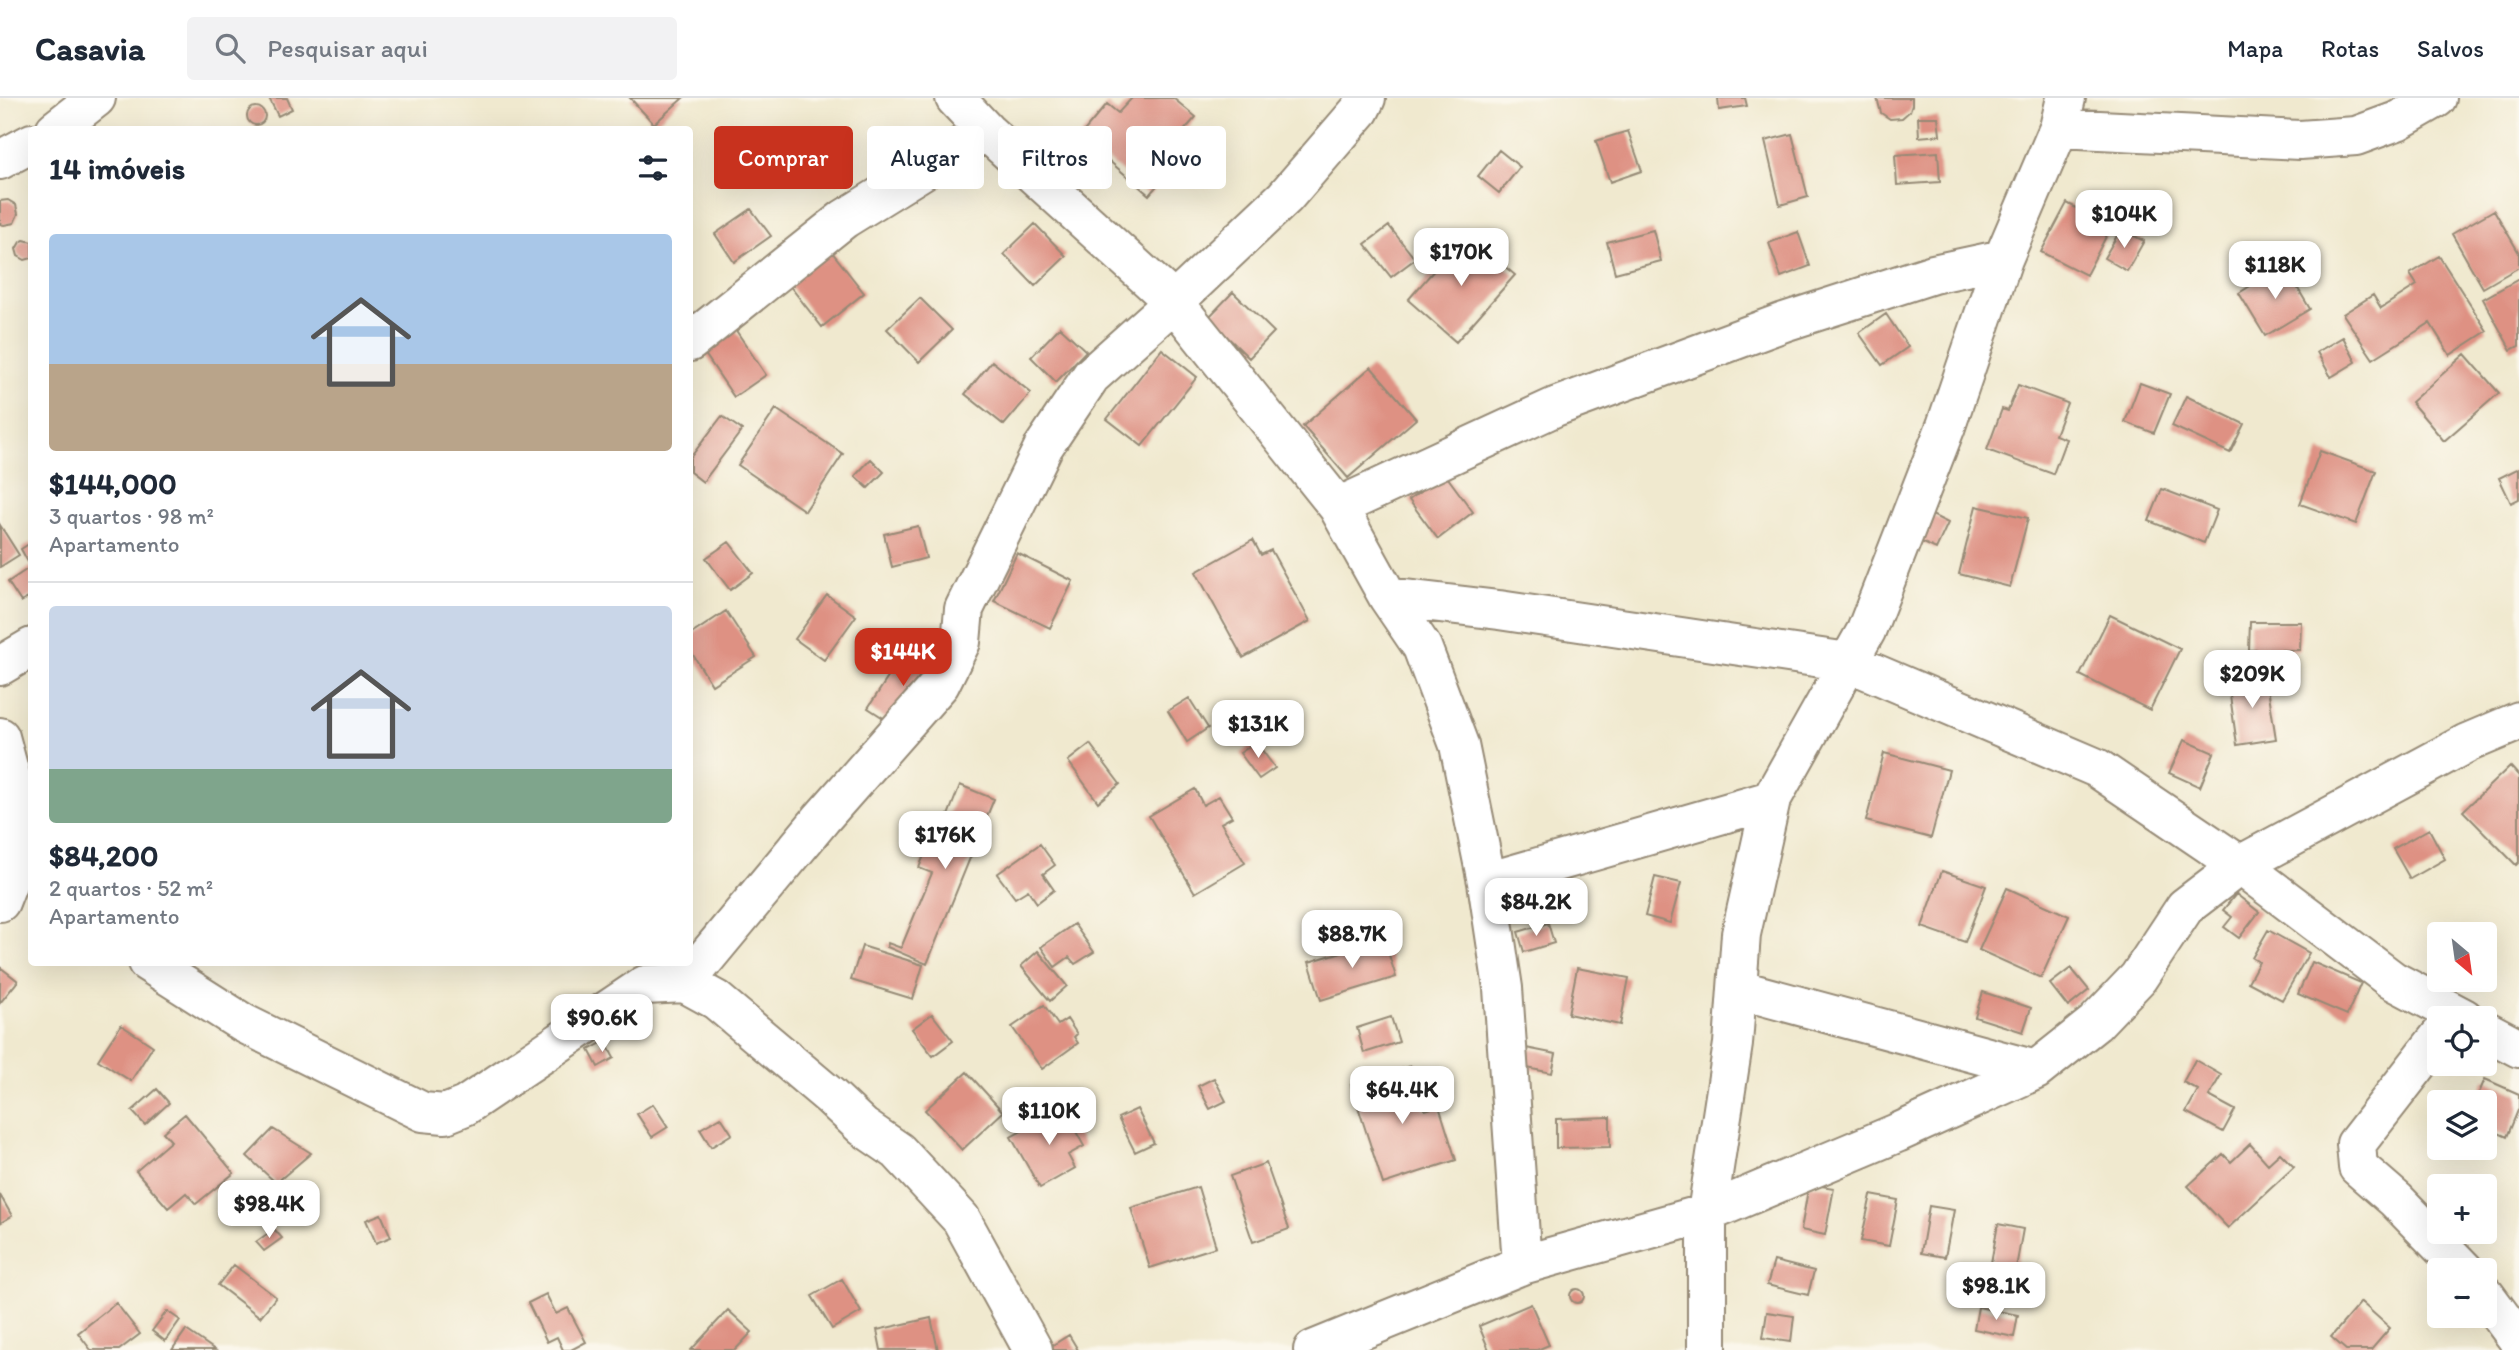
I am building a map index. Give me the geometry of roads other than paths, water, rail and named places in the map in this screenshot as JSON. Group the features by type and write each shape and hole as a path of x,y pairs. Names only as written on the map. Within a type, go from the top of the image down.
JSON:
{"street":[{"path":"60,126 96,98"},
{"path":"955,98 986,131 1174,302 1338,507 1388,597 1422,647 1459,746 1487,882 1503,988 1522,1265"},
{"path":"685,983 822,818 940,684 961,642 964,609 1044,446 1091,376 1285,197 1360,110 1366,98"},
{"path":"1707,1350 1707,1213 1733,1044 1741,934 1771,800 1866,631 1941,439 2003,259 2062,113 2300,140 2356,136 2397,121 2437,98"},
{"path":"693,340 844,219 986,131"},
{"path":"0,160 28,145"},
{"path":"1338,507 1555,407 1784,322 1933,274 2003,259"},
{"path":"1388,597 1499,610 1848,662 2097,768 2240,865 2392,980 2432,1006"},
{"path":"0,666 28,649"},
{"path":"1312,1350 1522,1265 1707,1213 1897,1133 2036,1070 2095,1023 2138,978 2185,907 2240,865 2467,743 2519,721"},
{"path":"0,737 15,793 19,856 14,889"},
{"path":"1487,882 1771,800"},
{"path":"153,966 243,1023 423,1112 445,1114 465,1106 645,985 685,983 716,1000 863,1127 898,1151 961,1219 1033,1350"},
{"path":"1737,989 2036,1070"},
{"path":"2497,1039 2519,1048"},
{"path":"2427,1062 2356,1144 2358,1167 2396,1200 2452,1258"},
{"path":"2497,1312 2519,1342"}]}
